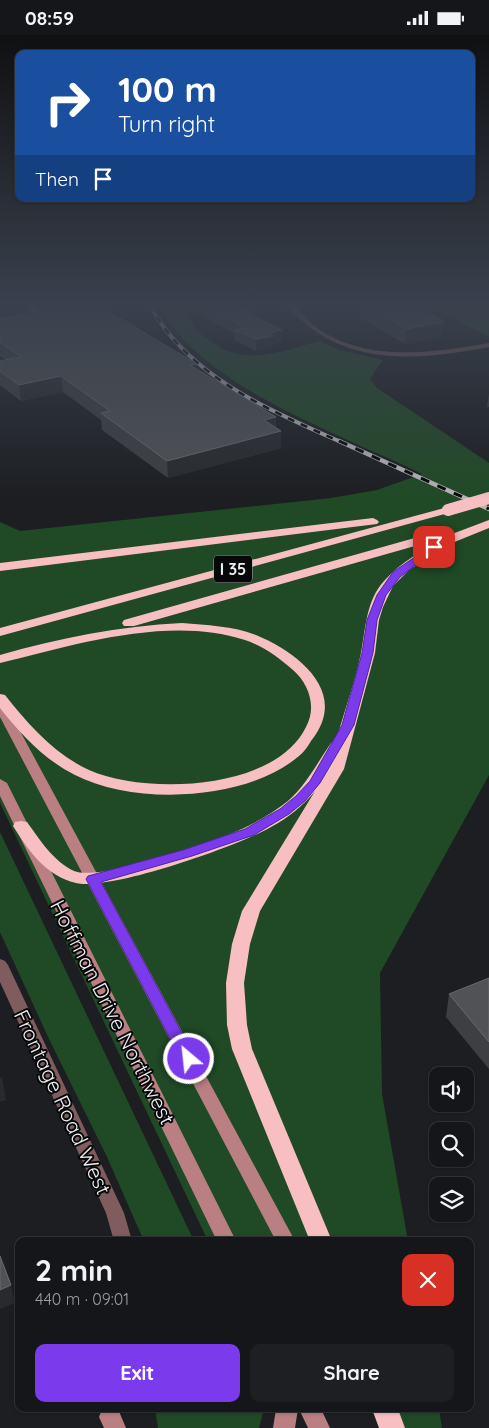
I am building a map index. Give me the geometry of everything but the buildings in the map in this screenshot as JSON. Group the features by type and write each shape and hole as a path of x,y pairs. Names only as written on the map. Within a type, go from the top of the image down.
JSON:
{"highway":[{"name":"I 35","path":"0,632 489,499"},
{"path":"0,567 365,523 448,510"},
{"name":"I 35","path":"0,659 481,525"},
{"path":"319,1237 242,1049 235,983 240,944 251,911 336,769 368,653 372,620 376,607 388,584 405,567 434,547 481,525"},
{"path":"0,572 96,556"},
{"path":"0,698 20,724 40,745 63,762 84,774 107,782 150,789 185,789 210,786 255,775 291,755 303,744 313,730 318,703 315,689 308,677 285,655 254,639 216,631 175,627 116,631 45,647"},
{"path":"21,826 55,868 78,878 92,879 121,873 224,842 267,823 300,798 314,783 348,725"},
{"path":"386,1412 392,1428"}],"main road":[{"path":"0,705 284,1237"},
{"name":"Hoffman Drive Northwest","path":"0,783 225,1237"},
{"path":"284,1428 287,1412"},
{"path":"311,1412 319,1428"},
{"path":"376,1412 384,1428"}],"street":[{"name":"Frontage Road West","path":"0,965 115,1213 122,1237"}],"green space":[{"path":"219,370 376,370 370,379 377,388 489,463 489,775 380,973 382,1094 407,1237 206,1237 0,803 0,522 20,531 331,498 377,490 422,474 284,410"},
{"path":"0,832 192,1237 142,1237 107,1157 49,1039 0,932"},
{"path":"155,1412 263,1412 259,1428 158,1428"},
{"path":"371,1412 439,1412 442,1428 394,1428"}],"railway":[{"path":"206,370 246,397 341,442"},
{"path":"339,441 489,509"}],"route":[{"path":"189,1059 92,879 121,873 224,842 267,823 300,798 314,783 348,725 368,653 372,620 382,595 396,575 434,547"}]}
